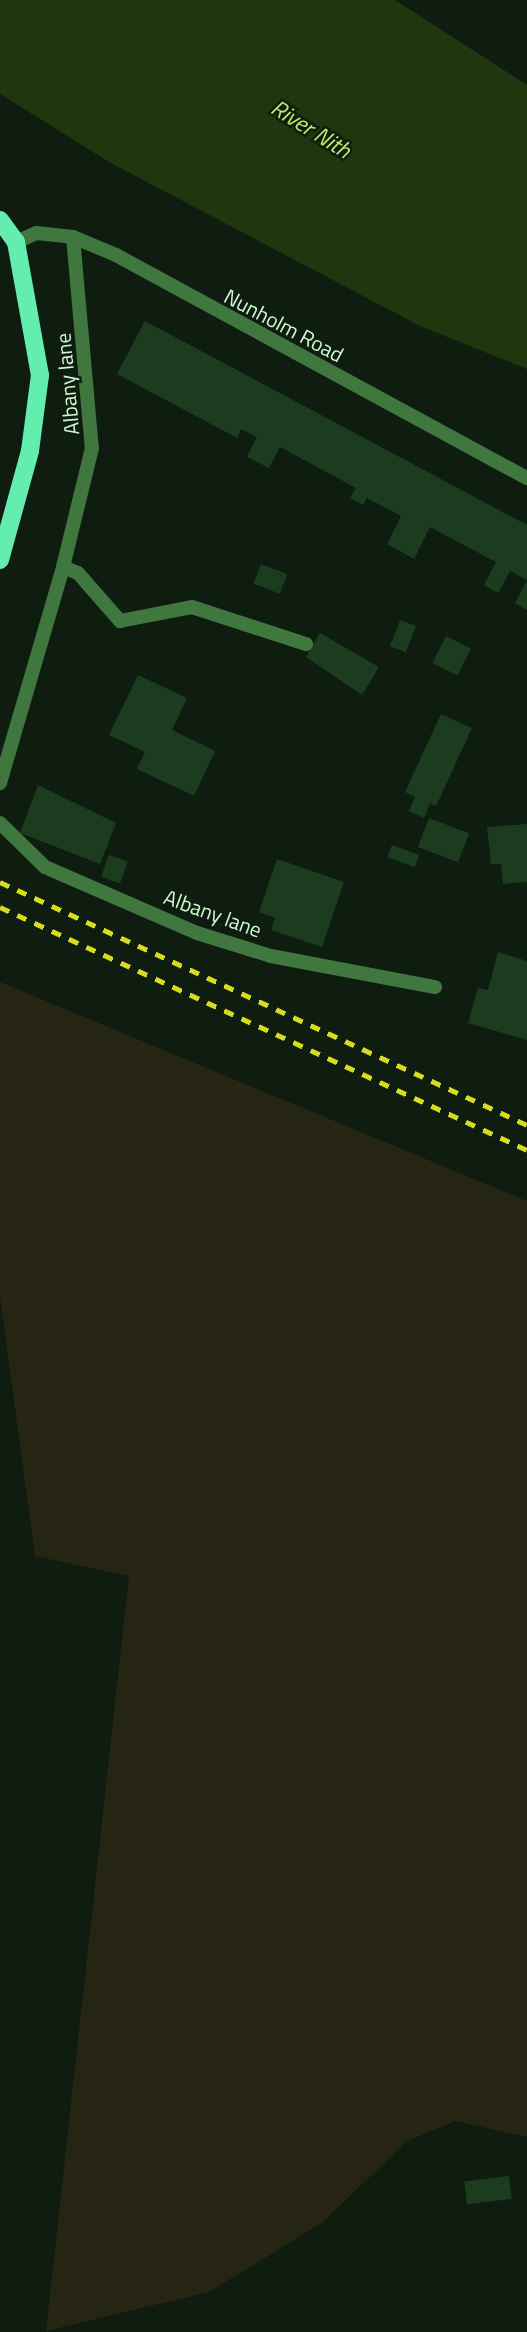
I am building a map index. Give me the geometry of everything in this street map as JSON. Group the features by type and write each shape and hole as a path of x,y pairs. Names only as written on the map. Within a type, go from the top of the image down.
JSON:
{"main road":[{"path":"0,220 16,242 40,375 30,450 0,560"}],"street":[{"name":"Nunholm Road","path":"16,242 36,233 73,237 527,478"},
{"name":"Albany lane","path":"0,783 63,567 92,448 73,237"},
{"path":"63,567 78,573 120,621 192,607 306,644"},
{"name":"Albany lane","path":"0,823 45,867 197,933 271,956 435,987"}],"shaded area":[{"path":"0,982 527,1201 527,2137 456,2121 407,2141 322,2223 209,2292 46,2331 129,1576 35,1556 0,1297"}],"water":[{"name":"River Nith","path":"0,0 395,0 527,85 527,369 420,326 109,162 0,94"}],"building":[{"path":"145,321 527,525 527,580 510,571 498,593 484,585 496,562 430,527 414,559 387,544 401,516 367,498 363,505 350,498 356,488 280,447 269,468 247,457 257,437 241,429 237,438 117,374"},
{"path":"261,564 287,574 280,594 253,584"},
{"path":"527,581 527,610 515,603"},
{"path":"400,620 416,626 406,652 390,646"},
{"path":"320,633 379,667 362,695 306,657"},
{"path":"446,636 471,649 457,675 432,663"},
{"path":"138,675 187,698 172,730 215,751 194,796 137,769 145,752 109,735"},
{"path":"441,714 472,728 436,806 430,803 424,818 409,811 415,797 405,792"},
{"path":"38,785 116,823 100,864 20,833"},
{"path":"429,818 469,833 458,862 418,847"},
{"path":"527,824 527,882 503,884 501,864 491,864 487,827"},
{"path":"392,845 419,855 415,867 388,857"},
{"path":"109,855 128,862 120,883 101,877"},
{"path":"277,859 344,882 322,947 271,930 275,918 259,912"},
{"path":"498,952 527,961 527,1040 468,1023 478,988 488,990"},
{"path":"509,2176 512,2199 467,2204 464,2181"}],"railway":[{"path":"0,882 527,1125"},
{"path":"0,907 527,1150"}]}
